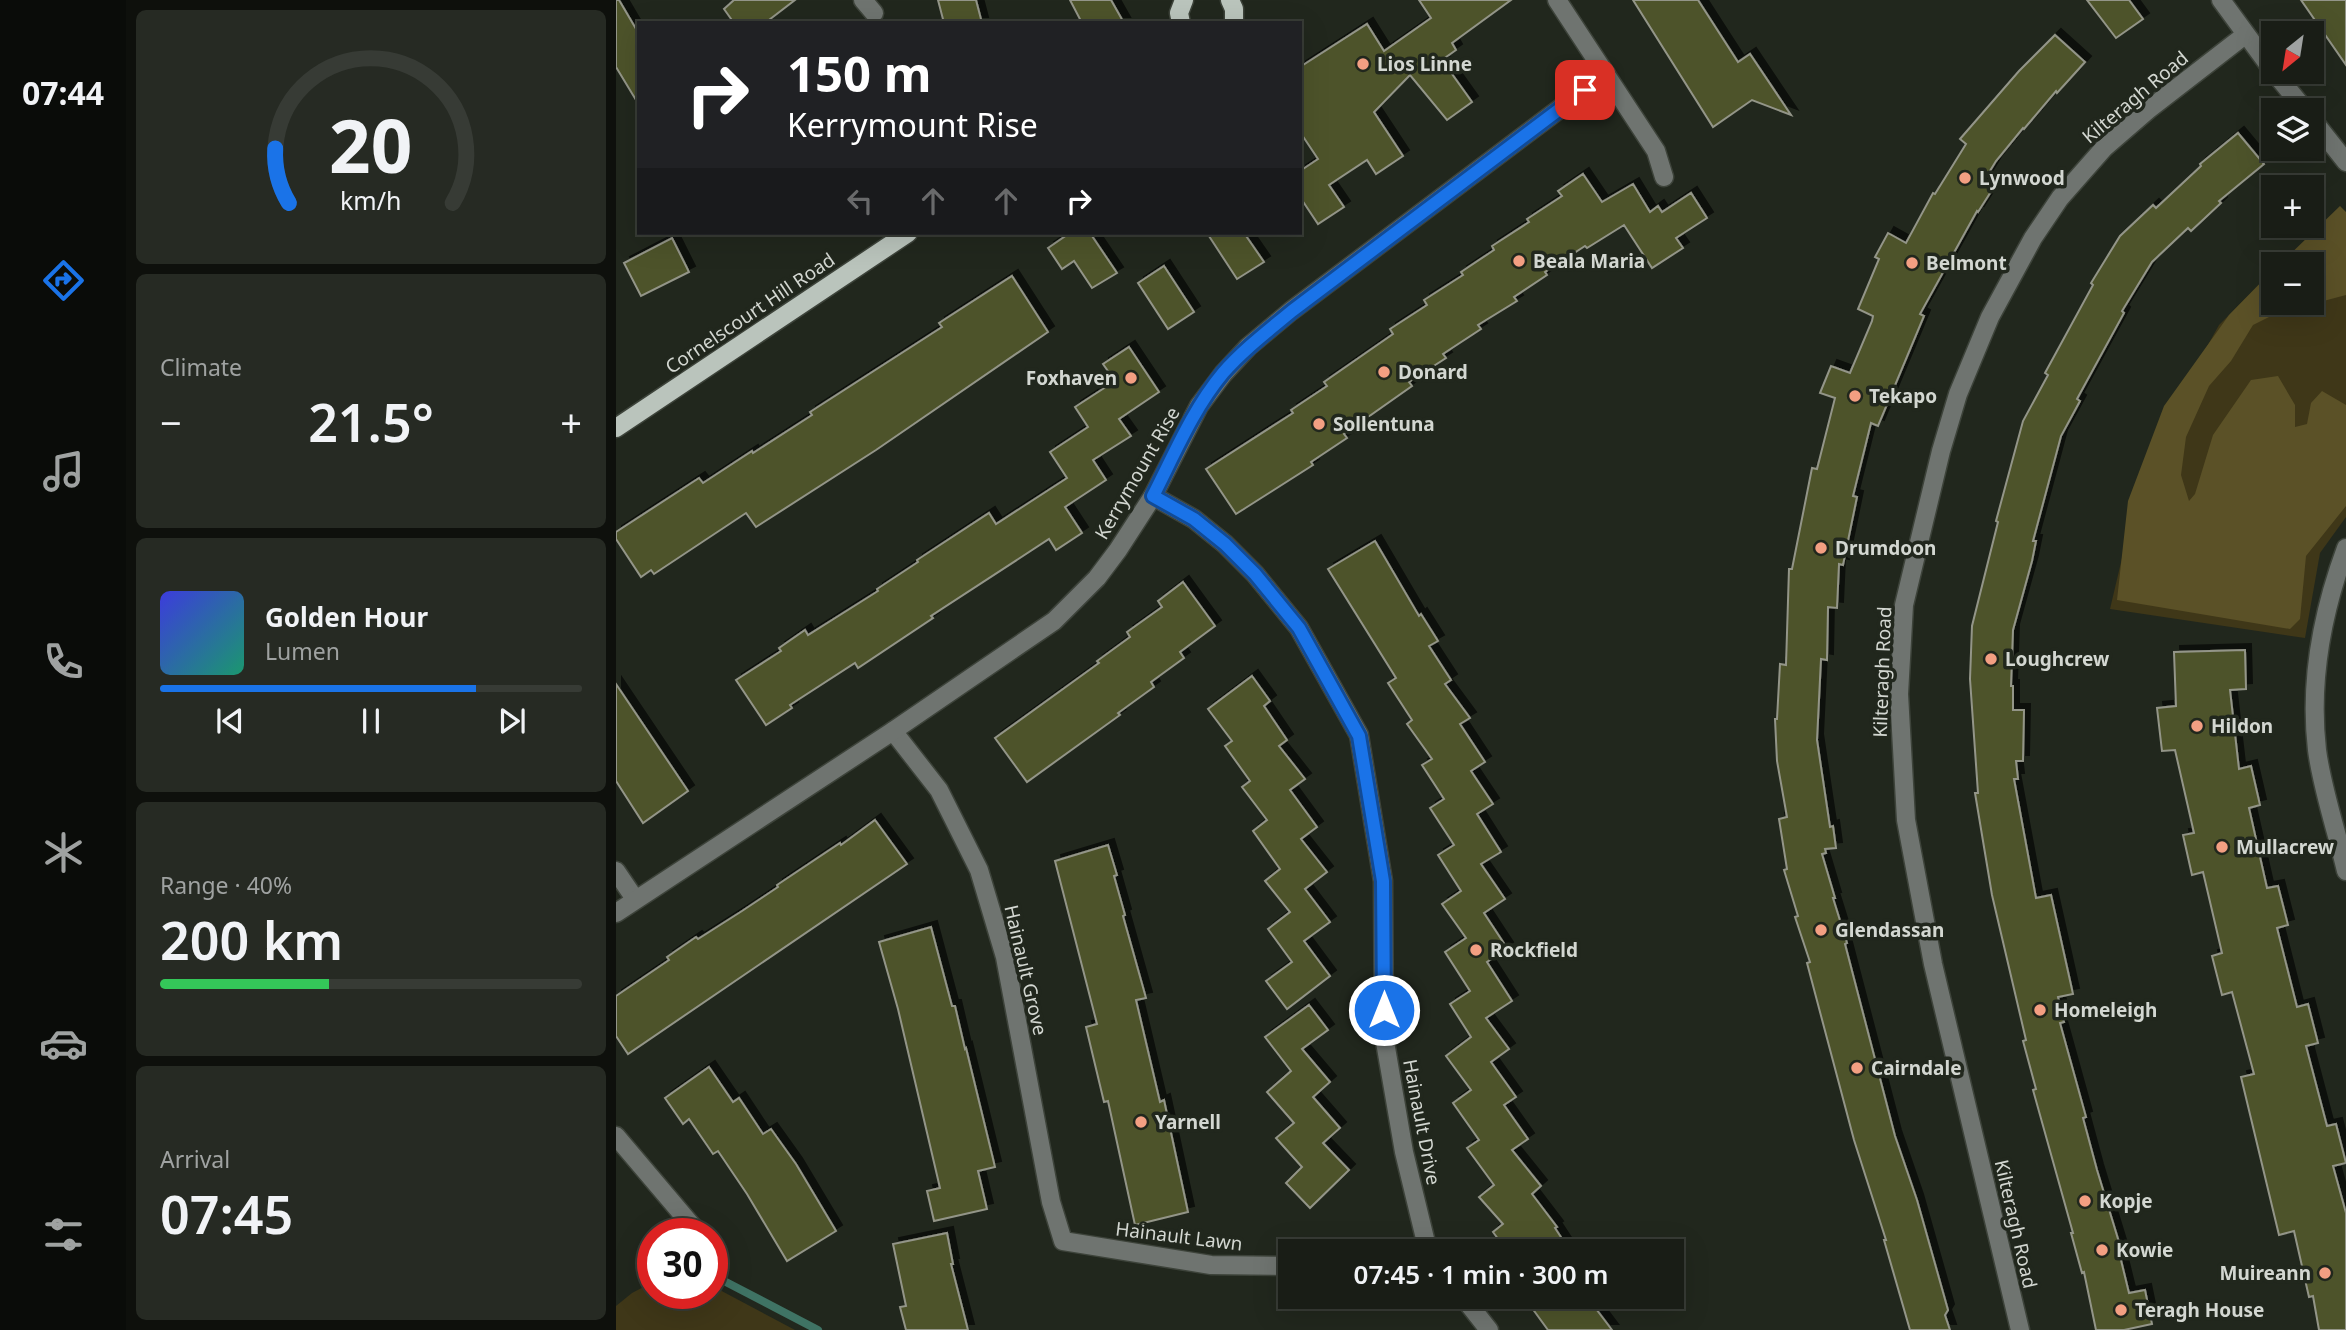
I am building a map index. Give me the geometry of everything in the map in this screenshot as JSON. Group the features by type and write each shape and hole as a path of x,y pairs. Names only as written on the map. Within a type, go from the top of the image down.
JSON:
{"main road":[{"path":"1181,21 1179,13 1184,0"},
{"path":"1230,0 1234,9 1234,21"},
{"name":"Cornelscourt Hill Road","path":"616,428 905,235"}],"street":[{"path":"1556,0 1656,151 1664,177"},
{"path":"2221,0 2261,55"},
{"name":"Kilteragh Road","path":"2020,1330 1933,964 1906,820 1899,694 1904,605 1941,451 1958,394 1990,317 2034,239 2060,198 2104,148 2245,35"},
{"name":"Kerrymount Rise","path":"616,913 893,731 1054,621 1097,579 1118,550 1153,496 1199,407 1223,374 1248,347 1606,74"},
{"path":"2284,84 2295,98"},
{"path":"2324,134 2346,162"},
{"name":"Hainault Drive","path":"1153,496 1194,519 1225,544 1255,574 1299,628 1359,736 1383,881 1384,1036 1404,1152 1424,1239"},
{"path":"2346,548 2333,583 2313,694 2318,751 2346,871"},
{"name":"Hainault Grove","path":"893,731 939,790 979,870 1005,957 1051,1202 1063,1241"},
{"path":"616,871 635,899"},
{"path":"616,1136 685,1218"},
{"name":"Hainault Lawn","path":"1063,1241 1211,1265 1278,1266"},
{"path":"1472,1309 1489,1330"}],"shaded area":[{"path":"2340,206 2346,212 2346,295 2324,301 2324,252 2292,252 2307,238 2324,238 2324,221"},
{"path":"2346,213 2346,517 2320,553 2305,638 2110,609 2134,507 2180,395 2219,325 2260,284 2261,315 2324,315 2324,252 2320,252"},
{"path":"2261,282 2261,315 2273,315 2253,325 2231,361 2209,386 2186,437 2181,475 2189,501 2195,494 2213,435 2251,380 2278,376 2295,405 2295,427 2307,424 2311,403 2322,391 2346,405 2346,506 2306,556 2300,619 2290,629 2117,600 2128,501 2164,406 2229,315"},
{"path":"637,1290 637,1309 728,1309 728,1294 795,1330 616,1330 616,1306"}],"building":[{"path":"616,0 619,0 637,31 637,102 616,67"},
{"path":"734,0 795,0 768,21 733,21 724,9"},
{"path":"938,0 976,0 981,21 943,21"},
{"path":"1070,0 1111,0 1123,21 1081,21"},
{"path":"1419,0 1511,0 1452,43 1456,50 1442,60 1472,102 1447,120 1410,75 1374,112 1403,156 1376,174 1367,160 1329,185 1344,207 1318,224 1302,200 1302,170 1318,159 1302,135 1302,66 1367,24 1384,51 1431,18"},
{"path":"1633,0 1698,0 1738,62 1750,54 1791,115 1752,100 1713,127"},
{"path":"2087,0 2129,0 2143,19 2116,38"},
{"path":"2301,0 2346,0 2346,65 2324,33 2324,21 2316,21"},
{"path":"2055,35 2085,62 2023,128 1996,161 1982,184 1992,190 1977,211 1920,314 1924,316 1878,426 1871,423 1853,496 1857,497 1843,565 1839,564 1837,608 1828,607 1827,660 1821,659 1817,740 1830,827 1833,826 1836,848 1825,849 1826,853 1822,854 1895,1136 1917,1200 1948,1310 1945,1315 1950,1330 1910,1330 1886,1240 1854,1140 1784,870 1787,869 1779,819 1787,817 1777,761 1775,719 1780,664 1786,665 1789,569 1792,569 1812,468 1817,469 1835,398 1820,393 1831,366 1850,373 1872,321 1873,316 1858,309 1879,259 1875,257 1888,233 1906,243 1933,193 1935,194 1966,144 1960,139 2019,71"},
{"path":"2238,133 2264,164 2219,201 2221,203 2191,231 2188,228 2152,262 2122,311 2124,313 2077,399 2080,401 2061,436 2013,630 2013,710 2024,710 2023,761 2016,761 2018,779 2014,779 2036,898 2051,895 2073,994 2058,997 2064,1022 2060,1023 2086,1117 2083,1118 2097,1170 2122,1252 2119,1252 2129,1293 2145,1290 2152,1324 2124,1330 2096,1330 2084,1272 2082,1273 2033,1090 2036,1089 2023,1041 2026,1040 1992,895 1975,793 1978,793 1970,679 1972,626 2023,421 2048,375 2045,373 2093,285 2091,283 2120,236 2153,205 2156,208 2201,166 2200,164"},
{"path":"1583,174 1602,202 1633,184 1650,212 1658,206 1662,212 1691,193 1707,218 1676,238 1683,248 1652,268 1624,225 1587,248 1585,246 1545,272 1547,275 1514,297 1517,301 1478,325 1481,329 1443,354 1446,358 1409,382 1412,386 1344,434 1347,438 1311,462 1313,465 1236,514 1206,469 1293,413 1291,410 1327,386 1324,382 1393,334 1390,329 1427,305 1424,300 1463,275 1461,272 1494,250 1492,246 1529,222 1527,219 1562,196 1558,191"},
{"path":"1067,235 1091,235 1117,273 1092,288 1074,261 1062,269 1048,248"},
{"path":"1208,235 1245,235 1264,262 1237,279"},
{"path":"672,238 689,272 641,296 624,263"},
{"path":"1164,266 1194,312 1168,329 1138,283"},
{"path":"1012,276 1048,332 876,450 756,527 746,513 654,574 651,570 641,577 616,539 616,532 699,478 703,483 812,415 810,412 942,327 939,323"},
{"path":"1129,347 1159,392 1119,419 1131,436 1093,460 1106,480 1065,507 1082,533 1056,550 1049,539 931,616 933,618 858,668 855,663 790,705 792,708 766,725 736,680 781,651 779,648 805,630 808,635 878,591 877,589 918,562 917,560 989,513 996,524 1067,478 1050,452 1088,427 1075,407 1115,381 1103,364"},
{"path":"1375,541 1419,616 1421,614 1438,641 1429,646 1451,680 1445,684 1470,718 1460,724 1485,762 1471,771 1493,804 1477,814 1501,852 1481,864 1505,899 1484,913 1507,948 1487,962 1512,1001 1486,1018 1509,1049 1491,1062 1516,1097 1504,1105 1528,1139 1512,1150 1541,1186 1532,1194 1557,1227 1555,1228 1562,1239 1498,1239 1493,1232 1503,1224 1479,1197 1494,1185 1467,1148 1479,1140 1453,1103 1471,1090 1446,1056 1471,1037 1450,1004 1470,991 1445,952 1466,938 1442,904 1461,891 1438,855 1454,845 1430,808 1444,799 1422,765 1432,759 1407,724 1412,720 1388,683 1396,678 1328,569"},
{"path":"1183,582 1215,626 1180,652 1184,658 1151,682 1154,687 1027,782 995,738 1099,663 1097,661 1130,637 1127,632 1162,607 1158,601"},
{"path":"2245,650 2246,689 2230,690 2239,769 2251,766 2260,805 2249,808 2267,888 2278,886 2288,925 2277,928 2297,1007 2308,1004 2318,1043 2306,1046 2327,1126 2336,1124 2346,1163 2333,1166 2346,1213 2346,1330 2319,1330 2313,1296 2309,1297 2294,1231 2279,1235 2241,1077 2254,1074 2232,992 2222,995 2212,956 2222,953 2203,872 2192,875 2183,835 2194,833 2175,750 2162,751 2157,708 2176,706 2174,652"},
{"path":"1252,676 1270,701 1264,706 1287,740 1279,746 1305,779 1290,790 1317,827 1301,839 1327,872 1305,889 1330,922 1304,941 1330,976 1287,1009 1266,981 1292,962 1268,929 1290,912 1265,881 1280,869 1253,831 1267,820 1242,787 1250,781 1225,746 1232,741 1208,709"},
{"path":"616,684 688,791 643,823 616,781"},
{"path":"875,820 907,864 628,1054 616,1036 616,996 669,960 667,957 696,937 698,939 742,911"},
{"path":"1108,845 1117,875 1114,876 1125,915 1123,916 1146,998 1136,1000 1160,1102 1164,1100 1188,1212 1135,1225 1108,1101 1104,1102 1086,1027 1097,1024 1055,861"},
{"path":"931,927 952,1006 955,1006 995,1167 978,1171 987,1209 934,1221 927,1191 940,1188 898,1009 879,942"},
{"path":"1309,1005 1328,1030 1302,1049 1330,1082 1313,1097 1340,1128 1323,1143 1349,1170 1310,1208 1286,1183 1302,1167 1276,1138 1294,1123 1267,1092 1291,1071 1265,1037"},
{"path":"709,1067 733,1102 739,1098 763,1134 771,1129 796,1164 836,1231 787,1261 718,1151 713,1154 689,1119 683,1124 665,1098"},
{"path":"947,1233 951,1264 968,1330 906,1330 900,1307 906,1306 893,1244"},
{"path":"1533,1309 1596,1309 1612,1330 1548,1330"}],"waterway":[{"path":"728,1283 818,1330"}],"place":[{"name":"Lios Linne","path":"1363,64"},
{"name":"Lynwood","path":"1965,178"},
{"name":"Beala Maria","path":"1519,261"},
{"name":"Belmont","path":"1912,263"},
{"name":"Donard","path":"1384,372"},
{"name":"Foxhaven","path":"1131,378"},
{"name":"Tekapo","path":"1855,396"},
{"name":"Sollentuna","path":"1319,424"},
{"name":"Drumdoon","path":"1821,548"},
{"name":"Loughcrew","path":"1991,659"},
{"name":"Hildon","path":"2197,726"},
{"name":"Mullacrew","path":"2222,847"},
{"name":"Glendassan","path":"1821,930"},
{"name":"Rockfield","path":"1476,950"},
{"name":"Homeleigh","path":"2040,1010"},
{"name":"Cairndale","path":"1857,1068"},
{"name":"Yarnell","path":"1141,1122"},
{"name":"Kopje","path":"2085,1201"},
{"name":"Kowie","path":"2102,1250"},
{"name":"Muireann","path":"2325,1273"},
{"name":"Teragh House","path":"2121,1310"}],"route":[{"path":"1384,1010 1383,881 1359,736 1299,628 1255,574 1225,544 1194,519 1153,496 1199,407 1223,374 1248,347 1585,90"}]}
